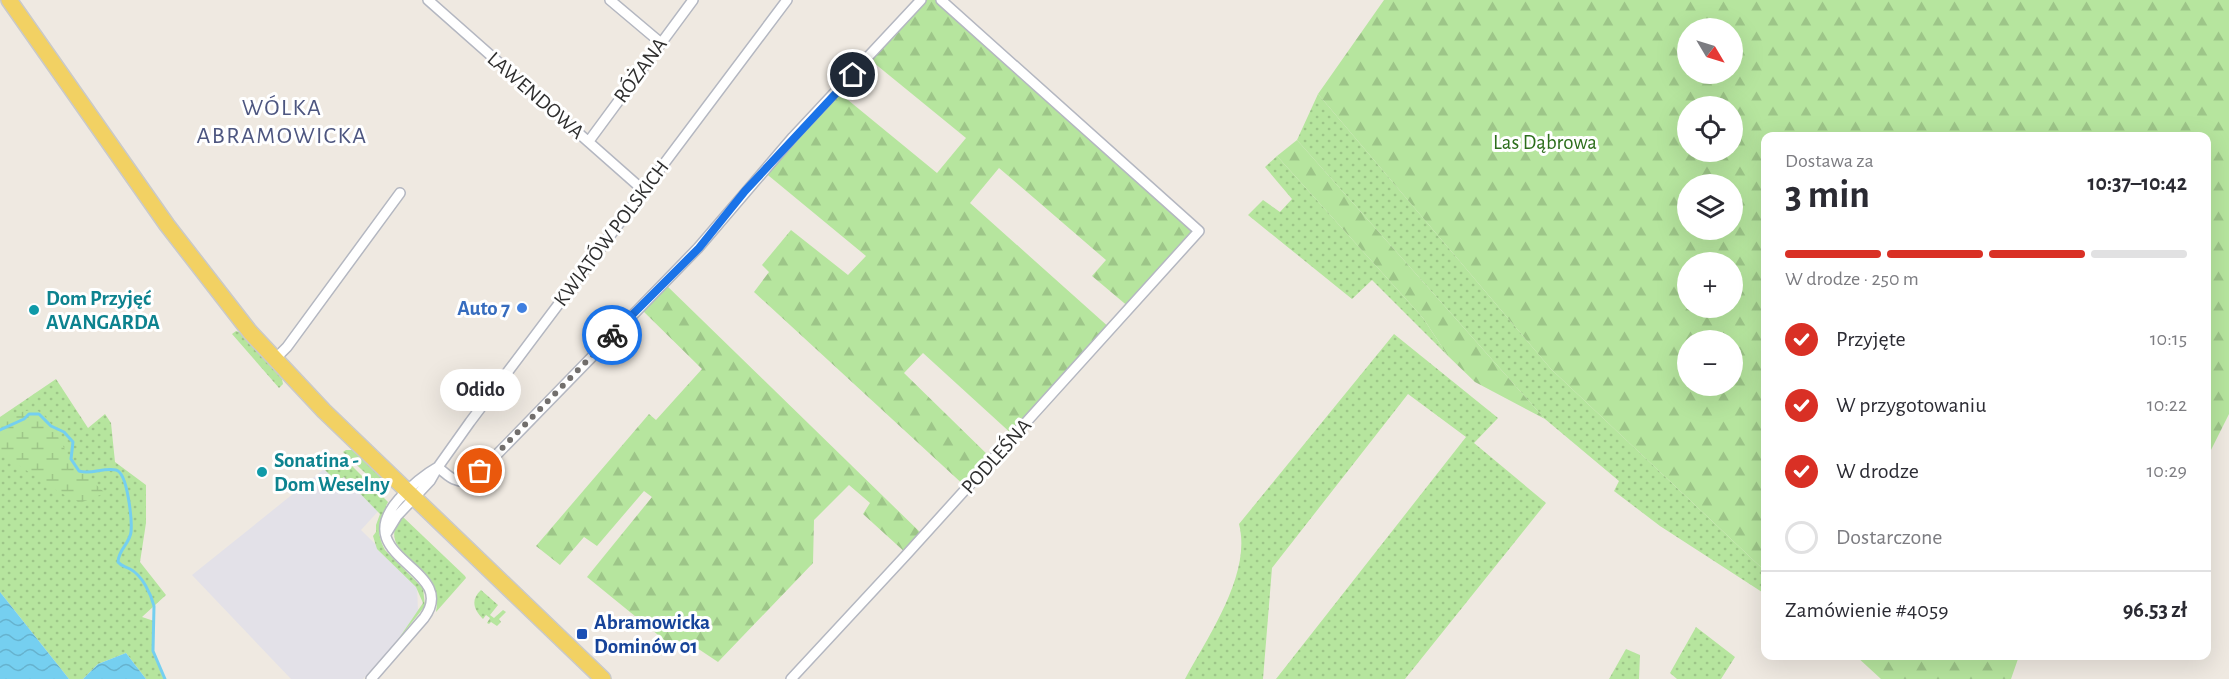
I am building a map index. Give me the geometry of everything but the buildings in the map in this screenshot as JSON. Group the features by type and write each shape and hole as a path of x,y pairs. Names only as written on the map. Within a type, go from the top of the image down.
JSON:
{"main road":[{"path":"9,0 178,240 232,310 275,360 603,679"}],"street":[{"name":"LAWENDOWA","path":"429,0 643,190"},
{"path":"610,0 661,43"},
{"name":"RÓŻANA","path":"589,141 693,0"},
{"name":"KWIATÓW POLSKICH","path":"371,679 424,618 431,602 426,582 393,550 386,534 393,521 411,494 430,481 438,467 643,190 787,0"},
{"path":"438,467 454,480 463,483 472,480 699,248 793,137 921,0"},
{"name":"PODLEŚNA","path":"791,679 1199,231 941,0"},
{"path":"275,360 287,347 400,193"}],"shaded area":[{"path":"339,457 383,506 361,530 417,585 418,611 397,641 363,679 291,679 192,575"}],"green space":[{"path":"921,0 941,0 1199,231 1130,308 1092,276 1106,260 999,168 970,203 1111,329 1014,436 923,353 904,373 993,460 967,488 754,292 769,272 762,265 791,230 848,275 866,256 763,171 837,91 937,173 966,138 868,58"},
{"name":"Las Dąbrowa","path":"1384,0 2229,0 2229,414 2211,450 2211,132 1761,132 1761,567 1551,369 1318,94"},
{"path":"1318,94 1551,369 1761,567 1761,591 1660,526 1614,491 1619,481 1545,419 1297,140"},
{"path":"1297,140 1545,419 1475,382 1448,356 1423,318 1277,156"},
{"path":"1277,156 1423,318 1448,356 1372,280 1352,299 1248,215 1263,200 1280,212 1292,199 1265,167"},
{"path":"664,283 924,536 907,554 863,514 870,503 849,485 814,520 813,563 718,662 688,642 668,643 587,577 652,497 644,491 597,546 584,537 560,565 536,546 649,414 656,420 702,369 640,308"},
{"path":"236,331 242,333 282,379 283,384 279,388 232,334"},
{"path":"1394,334 1498,418 1474,443 1546,503 1405,679 1276,679 1466,437 1408,394 1272,568 1263,679 1185,679 1216,624 1234,584 1241,543 1239,524"},
{"path":"56,379 88,428 105,414 111,423 115,462 146,485 146,523 140,562 166,595 142,617 154,621 153,651 165,679 146,679 126,653 98,664 83,679 69,679 0,592 0,417"},
{"path":"35,409 52,425 75,464 105,493 80,503 6,457 0,457 0,417"},
{"path":"352,450 385,481 380,487 343,452"},
{"path":"341,455 388,502 386,506 388,508 381,518 379,528 382,544 385,550 423,588 425,606 397,641 423,603 416,587 377,549 373,536 380,514 344,477 337,482 324,469"},
{"path":"402,516 466,578 436,612 437,599 431,580 396,543 395,529"},
{"path":"481,590 498,605 490,615 494,618 503,610 506,612 499,619 501,622 497,626 491,622 487,623 490,618 486,615 483,619 477,612 474,601"},
{"path":"1696,627 1735,657 1721,679 1677,679 1670,673"},
{"path":"1626,649 1640,655 1639,679 1609,679"},
{"path":"1860,660 2018,660 2011,679 1881,679"}],"water":[{"path":"0,592 69,679 0,679"},
{"path":"126,653 146,679 83,679 98,664"}],"waterway":[{"path":"0,430 24,419 29,414 39,414 51,426 64,432 73,442 71,459 79,471 111,469 120,473 124,479 131,518 131,532 118,562 138,576 151,596 154,606 153,651 165,679"}],"way so far":[{"path":"480,471 612,335"}],"place":[{"name":"Auto 7","path":"522,308"},
{"name":"Dom Przyjęć AVANGARDA","path":"34,310"},
{"name":"Odido","path":"480,471"},
{"name":"Sonatina - Dom Weselny","path":"262,472"},
{"name":"Abramowicka Dominów 01","path":"582,634"}],"district":[{"name":"WÓLKA ABRAMOWICKA","path":"282,121"}],"route":[{"path":"612,335 699,248 793,137 853,75"}]}
